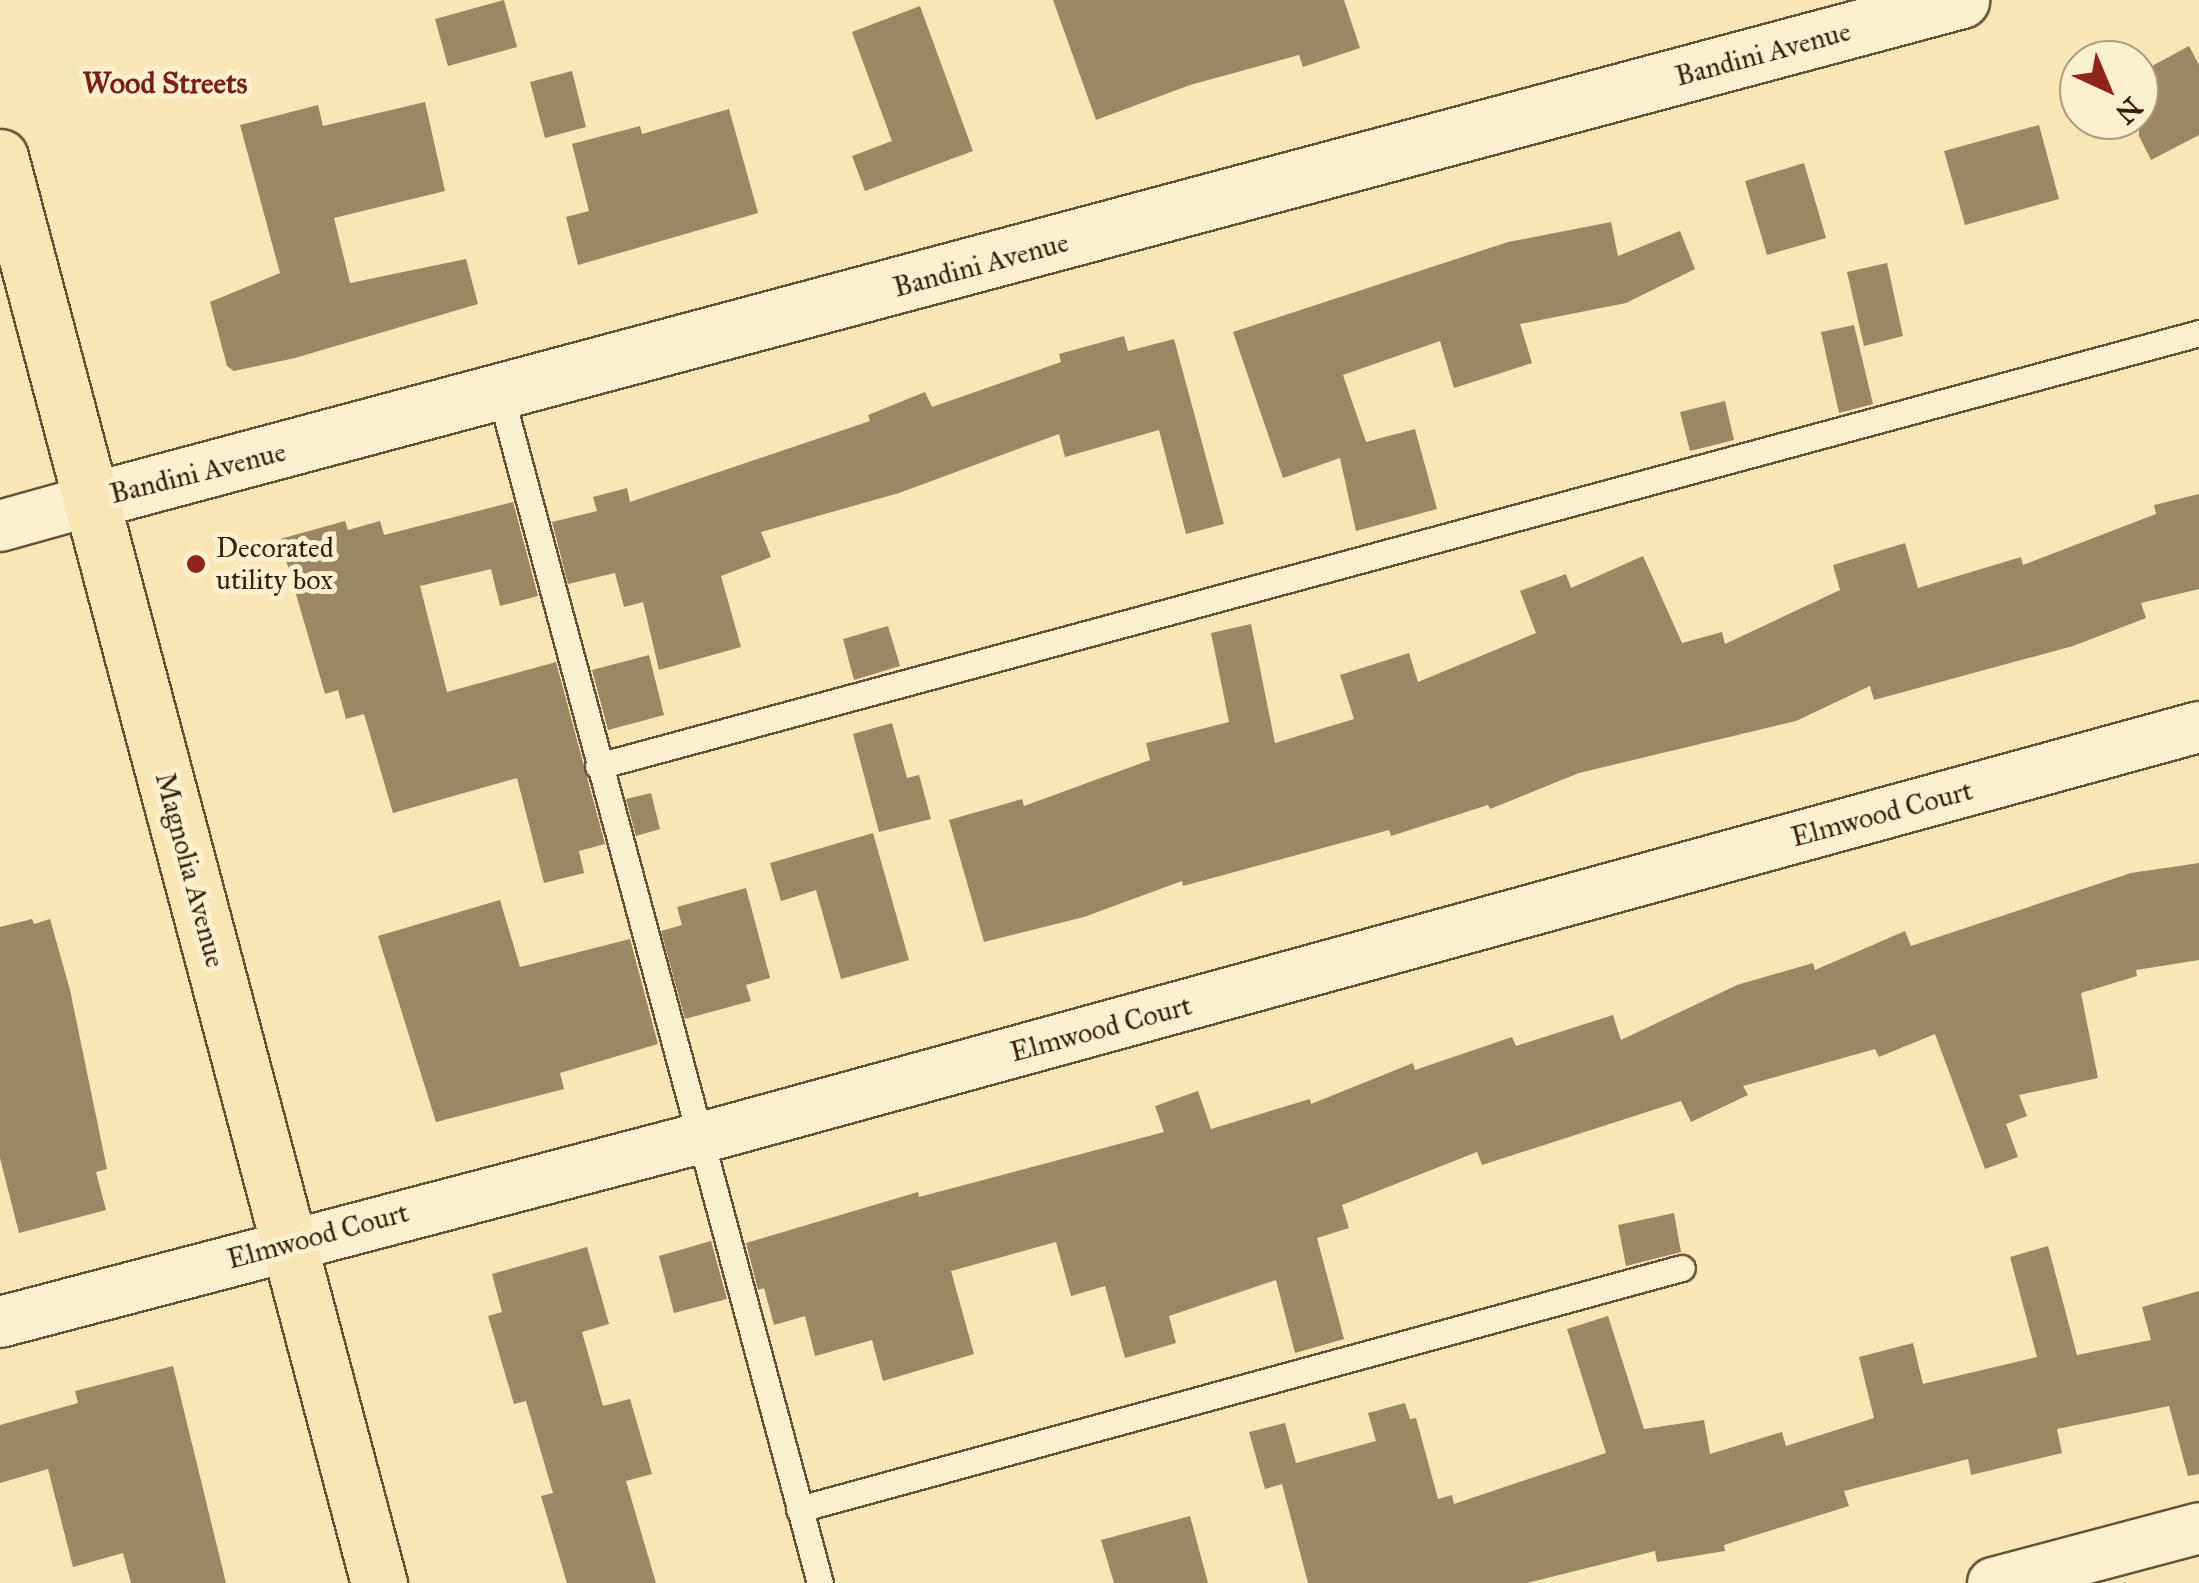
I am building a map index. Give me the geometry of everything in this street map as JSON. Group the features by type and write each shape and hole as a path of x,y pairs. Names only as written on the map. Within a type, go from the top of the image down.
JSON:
{"main road":[{"name":"Magnolia Avenue","path":"0,157 379,1583"}],"street":[{"name":"Bandini Avenue","path":"0,526 501,396 1961,0"},
{"name":"Elmwood Court","path":"0,1322 289,1243 697,1139 2199,727"},
{"path":"1993,1583 2199,1528"}],"lane":[{"path":"598,766 2199,333"},
{"path":"501,396 697,1139 820,1583"},
{"path":"798,1509 1682,1268"}],"building":[{"path":"504,0 517,47 448,66 435,19"},
{"path":"1053,0 1344,0 1360,48 1303,67 1299,55 1190,85 1096,120"},
{"path":"920,6 973,151 865,191 852,156 892,141 852,32"},
{"path":"2189,46 2199,65 2199,135 2151,160 2141,140 2159,140 2159,62"},
{"path":"572,71 586,127 545,138 530,82"},
{"path":"425,102 445,191 334,218 350,283 466,259 478,304 295,358 234,371 227,366 210,302 280,273 240,125 318,105 323,126"},
{"path":"729,109 758,213 578,265 566,217 589,211 572,144 640,126 642,134"},
{"path":"2039,125 2059,199 1965,225 1944,151"},
{"path":"1804,163 1826,238 1767,255 1745,181"},
{"path":"1611,222 1618,256 1680,231 1695,269 1626,303 1520,324 1532,363 1454,388 1440,341 1343,375 1366,442 1415,429 1437,509 1356,531 1340,458 1283,478 1233,332 1508,242"},
{"path":"1887,263 1903,336 1864,346 1847,272"},
{"path":"1854,325 1873,404 1839,413 1821,332"},
{"path":"1124,336 1128,351 1174,339 1224,524 1186,534 1159,430 1065,457 1059,434 899,493 761,532 771,557 721,576 741,647 659,670 643,602 624,607 615,573 568,584 552,522 597,511 593,497 627,488 630,502 870,421 868,415 925,392 932,407 1061,362 1059,354"},
{"path":"1725,401 1734,440 1690,451 1680,412"},
{"path":"2199,494 2199,589 2141,603 2146,618 2073,646 1874,700 1870,686 1796,721 1579,773 1490,809 1488,805 1391,836 1389,830 1183,886 1182,881 1084,917 984,942 949,820 1022,799 1024,806 1150,760 1146,743 1229,722 1211,633 1251,624 1275,743 1354,719 1340,675 1409,653 1418,682 1536,633 1520,591 1566,574 1571,588 1643,556 1682,643 1722,632 1725,644 1840,590 1833,565 1905,543 1918,588 2021,557 2023,565 2156,514 2154,505"},
{"path":"513,502 538,596 500,606 491,569 420,586 447,692 556,662 605,844 579,851 584,873 544,883 517,778 393,813 364,714 346,719 338,690 325,694 280,539 345,521 348,530 380,521 384,535"},
{"path":"888,626 900,666 854,680 843,639"},
{"path":"649,655 664,715 608,730 592,670"},
{"path":"892,723 907,778 919,775 931,819 879,832 853,734"},
{"path":"651,793 660,829 636,836 626,799"},
{"path":"873,833 909,960 841,979 816,890 781,901 770,863"},
{"path":"2199,863 2199,960 2136,970 2137,976 2081,993 2098,1078 2019,1095 2027,1116 2006,1124 2018,1157 1985,1169 1935,1034 1879,1057 1875,1049 1743,1086 1748,1095 1691,1122 1681,1101 1482,1165 1477,1152 1342,1205 1349,1228 1317,1238 1344,1339 1295,1353 1276,1280 1169,1316 1176,1343 1125,1358 1105,1286 1071,1296 1056,1242 951,1271 974,1354 883,1381 872,1340 815,1356 805,1316 774,1325 764,1288 758,1290 746,1243 918,1192 919,1197 1164,1132 1155,1106 1198,1091 1211,1129 1310,1099 1311,1104 1413,1063 1415,1070 1512,1037 1516,1046 1613,1015 1621,1040 1737,985 1813,963 1815,970 1905,931 1911,946 2131,873"},
{"path":"746,888 770,978 746,985 751,1001 685,1019 661,931 682,925 677,907"},
{"path":"500,900 520,967 630,939 658,1044 560,1073 564,1089 436,1122 378,936"},
{"path":"32,919 34,924 50,919 70,990 107,1169 96,1172 106,1210 19,1233 0,1158 0,927"},
{"path":"1674,1213 1681,1252 1626,1266 1618,1225"},
{"path":"711,1241 727,1299 674,1313 659,1256"},
{"path":"2048,1246 2077,1355 2151,1340 2142,1307 2199,1291 2199,1474 2188,1476 2169,1406 2057,1429 2062,1453 1971,1475 1968,1459 1844,1491 1849,1506 1724,1545 1725,1551 1657,1562 1655,1551 1527,1583 1308,1583 1282,1484 1265,1489 1249,1432 1285,1423 1296,1463 1376,1441 1368,1413 1405,1403 1410,1419 1416,1418 1438,1499 1452,1495 1454,1504 1606,1453 1567,1329 1608,1316 1644,1429 1704,1420 1710,1454 1782,1432 1786,1446 1874,1418 1859,1357 1913,1343 1923,1384 2037,1357 2010,1257"},
{"path":"587,1247 609,1324 582,1332 603,1406 630,1399 652,1474 626,1481 656,1583 567,1583 541,1496 553,1493 526,1401 514,1404 488,1316 502,1312 492,1274"},
{"path":"173,1366 226,1583 131,1583 123,1553 73,1567 48,1469 0,1483 0,1425 78,1403 75,1391"},
{"path":"1190,1516 1208,1583 1114,1583 1101,1540"}],"place":[{"name":"Decorated utility box","path":"196,564"}],"district":[{"name":"Wood Streets","path":"165,83"}]}
